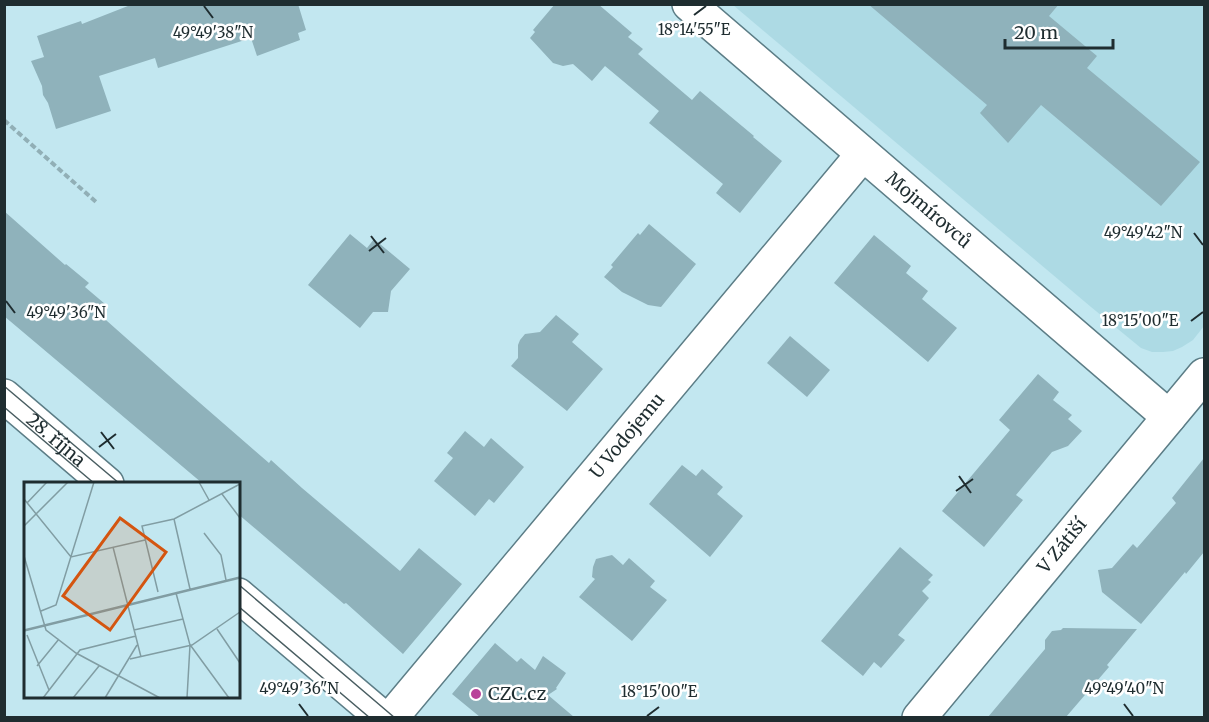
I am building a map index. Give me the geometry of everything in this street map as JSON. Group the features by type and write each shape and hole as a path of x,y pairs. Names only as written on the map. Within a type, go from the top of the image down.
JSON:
{"street":[{"name":"Mojmírovců","path":"689,4 1169,417"},
{"name":"U Vodojemu","path":"391,717 863,154"},
{"name":"V Zátiší","path":"919,717 1204,375"},
{"name":"28. října","path":"4,396 106,482"},
{"path":"240,597 383,717"}],"path":[{"path":"4,120 96,202"}],"shaded area":[{"path":"733,5 1204,5 1204,326 1193,340 1173,351 1152,352 1141,348"}],"building":[{"path":"133,4 298,4 306,30 298,33 300,40 257,56 251,38 158,68 155,58 99,76 111,111 56,129 31,61 44,57 37,36 81,21 82,24"},
{"path":"555,4 598,4 632,33 628,37 643,49 638,54 692,100 700,91 782,161 740,213 716,193 723,184 649,123 659,111 605,66 592,81 573,64 563,66 553,63 530,38 535,32 533,30"},
{"path":"868,4 1059,4 1049,16 1097,56 1087,68 1200,162 1161,206 1041,105 1008,143 980,113 987,105"},
{"path":"4,211 89,283 85,287 105,304 98,313 269,463 271,460 400,571 419,548 462,584 403,654 346,603 344,604 240,516 240,482 201,482 4,316"},
{"path":"649,224 696,264 661,307 648,305 622,292 604,277 638,233 640,235"},
{"path":"350,234 367,248 374,239 410,269 391,291 388,312 373,312 360,328 308,285"},
{"path":"874,235 911,266 906,273 928,291 922,299 957,328 928,362 834,283"},
{"path":"556,315 579,334 572,342 603,369 567,411 511,366 518,358 518,345 525,334 540,332"},
{"path":"790,336 830,370 807,397 767,363"},
{"path":"1038,374 1059,392 1053,400 1072,415 1068,419 1082,431 1068,446 1052,452 1016,495 1023,500 984,547 942,511 1010,430 999,420"},
{"path":"465,431 484,447 491,438 524,467 494,503 489,499 475,516 434,481 453,458 447,453"},
{"path":"1204,458 1204,552 1141,624 1102,592 1098,570 1112,568 1133,544 1137,548 1176,503 1172,498"},
{"path":"682,465 696,476 702,469 723,487 717,494 743,516 710,557 649,504"},
{"path":"900,547 933,575 928,580 931,582 922,591 929,598 898,635 905,640 881,668 874,662 863,676 821,641"},
{"path":"612,555 623,565 629,558 655,581 650,587 667,600 632,641 579,597 595,579 592,577 596,559"},
{"path":"1063,628 1137,629 1107,665 1109,667 1066,717 988,717 1045,649 1045,640 1052,631"},
{"path":"495,643 517,662 521,658 535,670 543,656 566,673 557,689 548,695 574,717 480,717 452,694"}],"tram line":[{"path":"4,386 118,482"},
{"path":"4,407 93,482"},
{"path":"240,586 395,718"},
{"path":"240,608 370,718"}],"place":[{"name":"CZC.cz","path":"476,694"}]}
